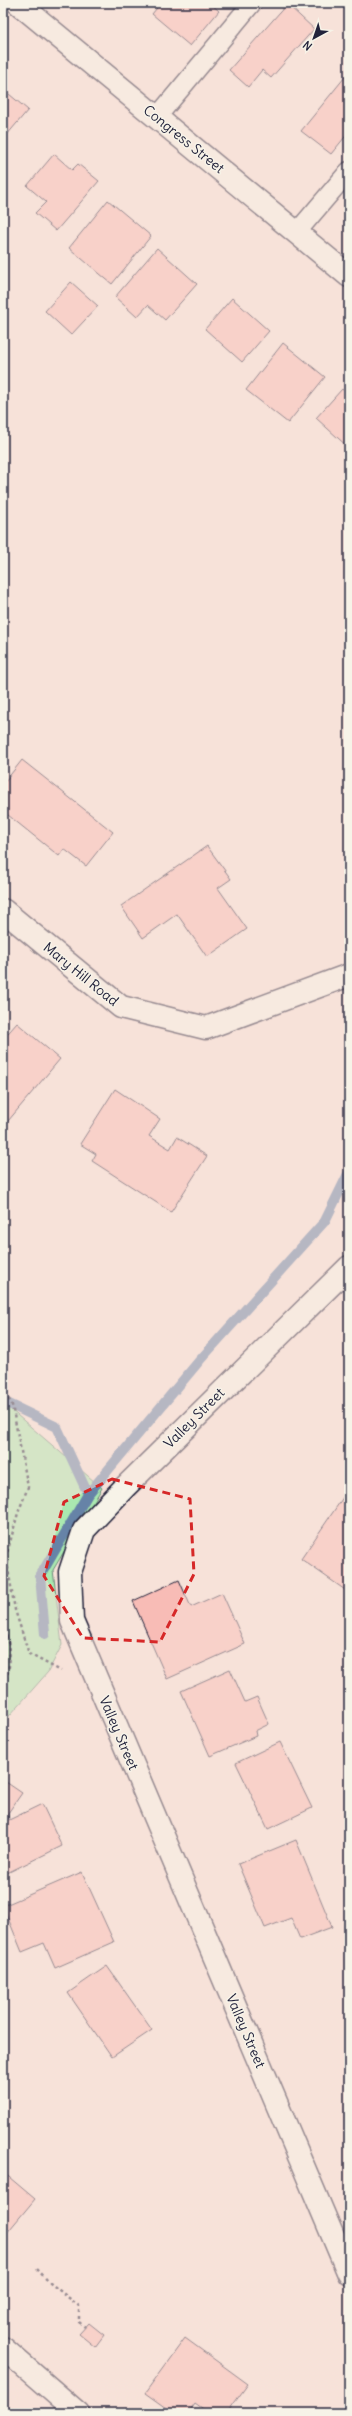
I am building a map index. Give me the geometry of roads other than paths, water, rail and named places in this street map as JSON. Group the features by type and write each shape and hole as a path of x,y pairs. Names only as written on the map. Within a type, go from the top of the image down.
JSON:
{"street":[{"name":"Congress Street","path":"18,3 349,276"},
{"name":"Mary Hill Road","path":"3,910 121,1007 206,1028 349,974"},
{"name":"Valley Street","path":"349,1267 125,1487 84,1530 70,1572 72,1621 349,2274"},
{"path":"3,2348 78,2413"}],"lane":[{"path":"157,117 252,3"},
{"path":"297,232 349,171"}],"waterway":[{"path":"88,1494 200,1360 325,1221 349,1172"},
{"path":"3,1401 57,1427 88,1494 40,1576 45,1634"}]}
